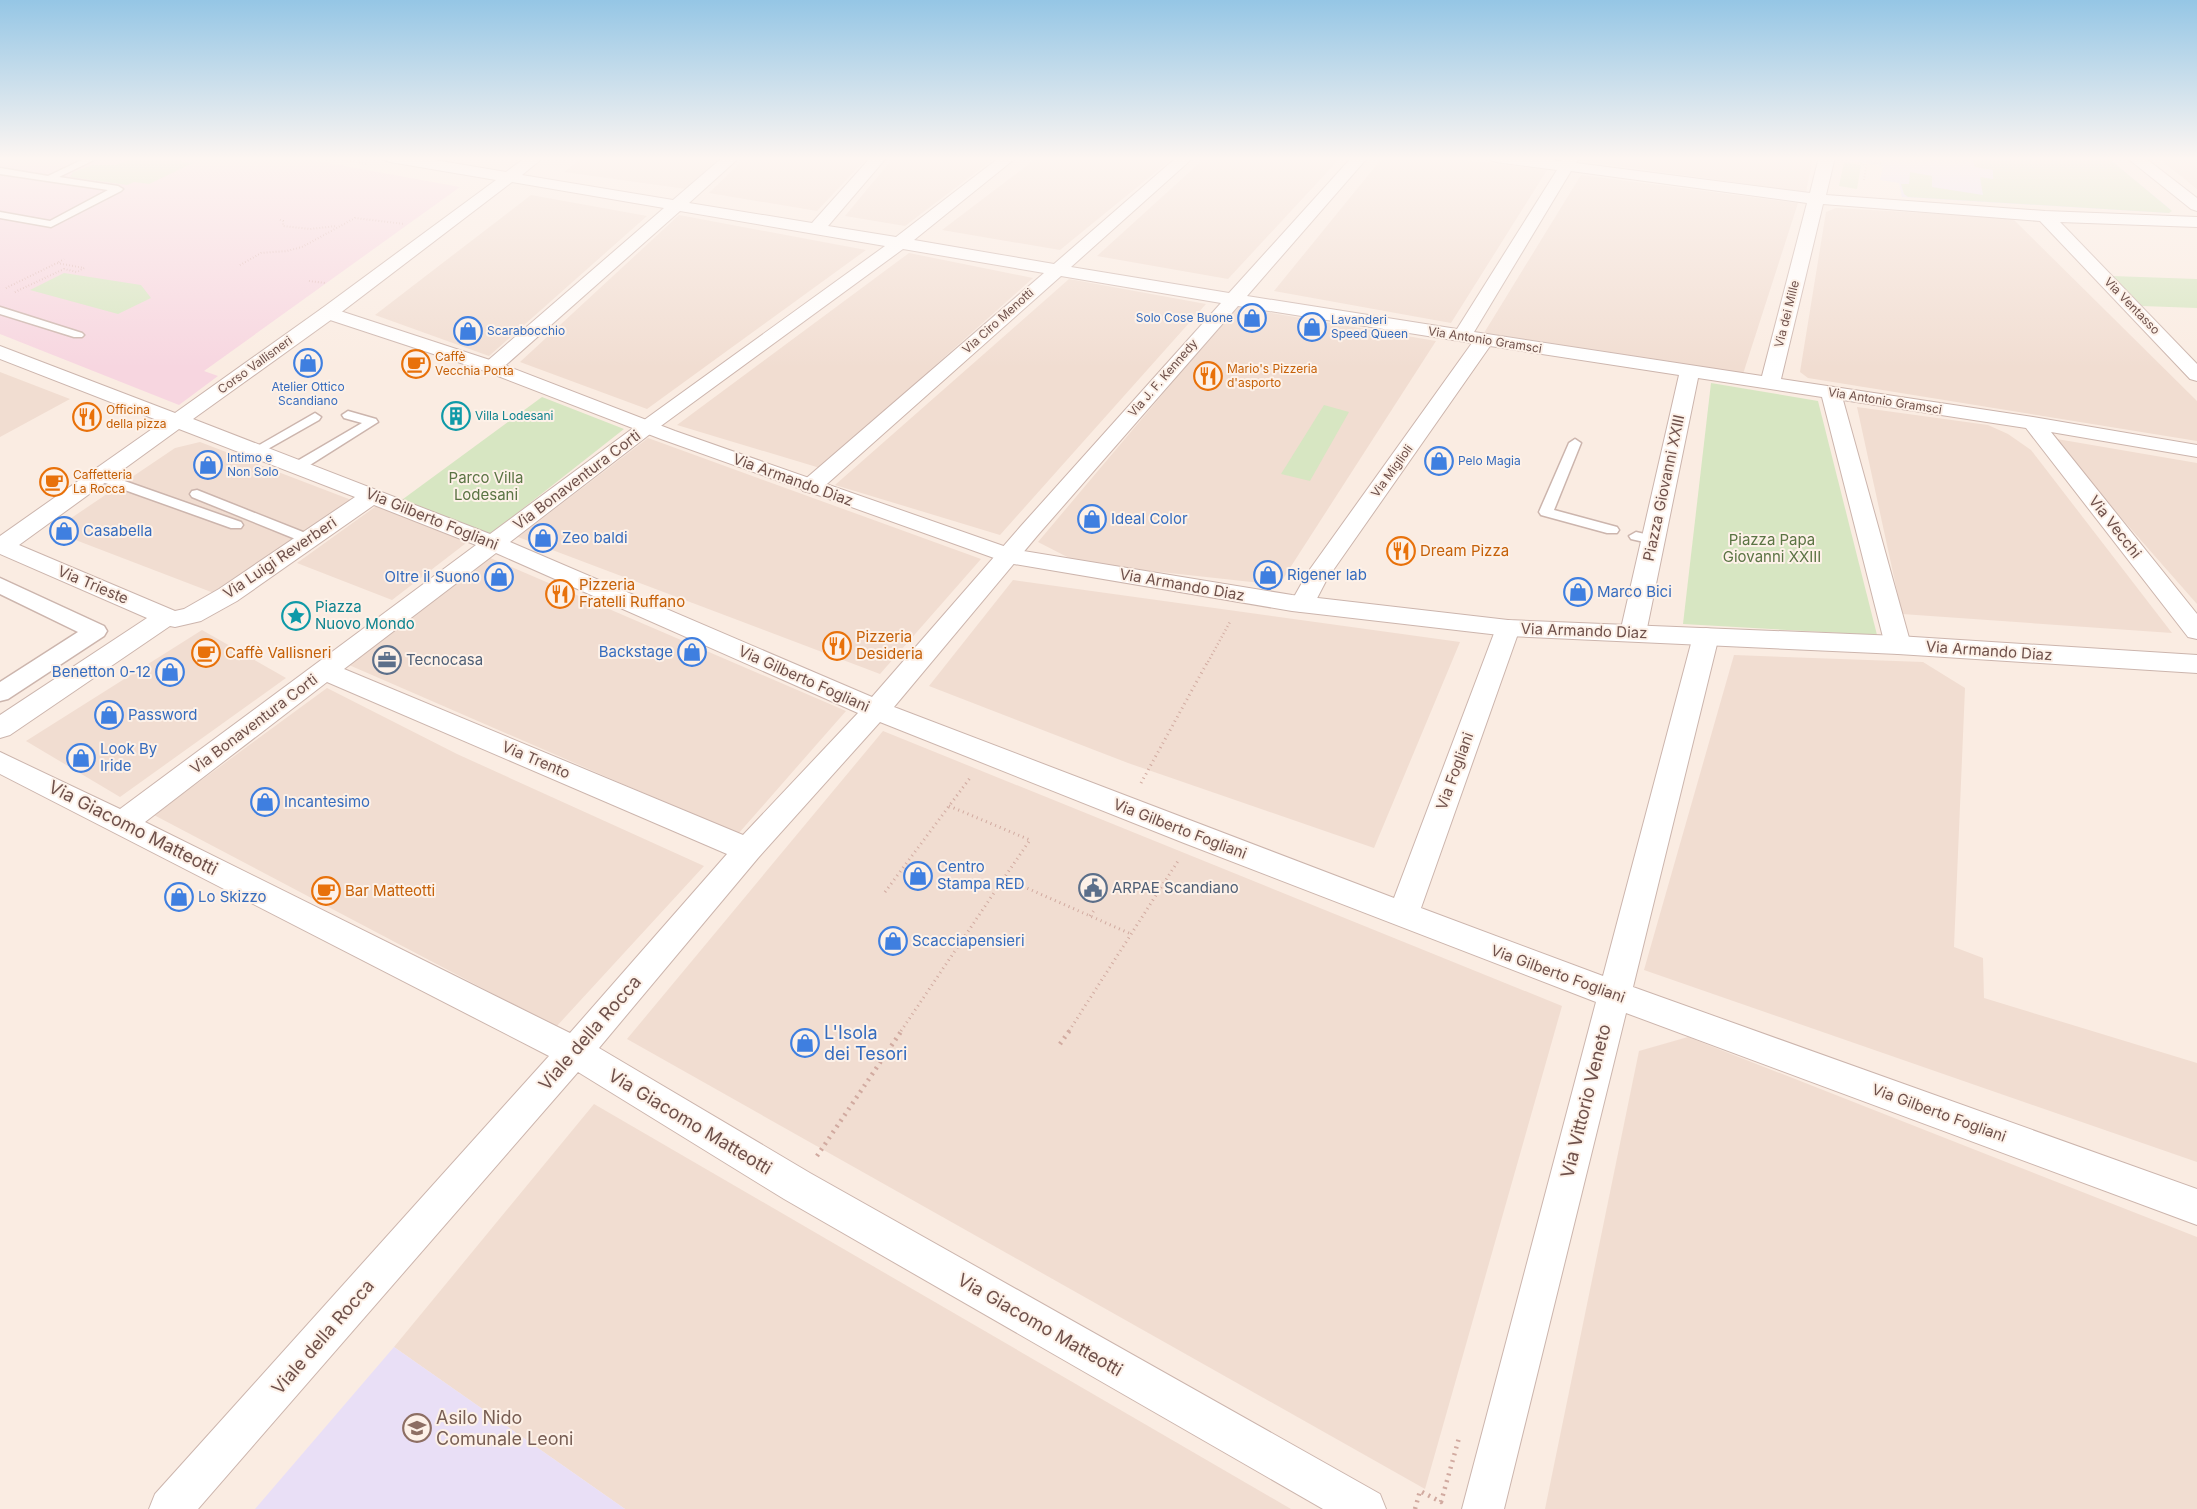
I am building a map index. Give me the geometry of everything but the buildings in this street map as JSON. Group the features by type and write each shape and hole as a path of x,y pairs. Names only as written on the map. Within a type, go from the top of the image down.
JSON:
{"street":[{"name":"Corso Vallisneri","path":"1,547 328,313 442,227"},
{"path":"492,367 653,227"},
{"name":"Via Antonio Gramsci","path":"807,227 1307,312 2197,451"},
{"name":"Via Bonaventura Corti","path":"122,823 647,427 920,227"},
{"name":"Via Ciro Menotti","path":"811,486 1104,227"},
{"name":"Via J. F. Kennedy","path":"1008,556 1297,227"},
{"path":"1462,336 1529,227"},
{"name":"Via dei Mille","path":"1770,384 1809,227"},
{"name":"Via Ventasso","path":"2056,227 2197,375"},
{"name":"Via Armando Diaz","path":"328,313 492,367 647,427 1008,556 1245,596 1508,628 1898,645 2197,664"},
{"name":"Via Miglioli","path":"1302,604 1316,577 1484,340"},
{"name":"Via Gilberto Fogliani","path":"0,352 493,543 876,710 1194,835 1613,994 2197,1207"},
{"name":"Piazza Giovanni XXIII","path":"1633,633 1644,538 1689,372"},
{"path":"1830,393 1898,645"},
{"name":"Via Vecchi","path":"2032,424 2197,631"},
{"name":"Via Luigi Reverberi","path":"0,728 176,617 228,595 373,495"},
{"name":"Via Trieste","path":"1,547 176,617"},
{"name":"Viale della Rocca","path":"170,1509 623,997 748,850 876,710 1008,556"},
{"path":"0,586 96,630 0,693"},
{"name":"Via Fogliani","path":"1403,915 1508,628"},
{"name":"Via Vittorio Veneto","path":"1483,1509 1613,994 1706,636"},
{"name":"Via Trento","path":"325,671 748,850"},
{"name":"Via Giacomo Matteotti","path":"0,762 574,1051 797,1186 1365,1509"}],"lane":[{"path":"0,310 78,335"},
{"path":"297,467 372,422 348,415"},
{"path":"255,451 316,417"},
{"path":"1575,443 1546,512 1612,530"},
{"path":"99,476 236,525"},
{"path":"197,494 308,539"}],"path":[{"path":"290,227 307,229 324,227"},
{"path":"240,265 261,253 287,252 302,247 337,227"},
{"path":"0,291 64,259"},
{"path":"8,296 64,269 77,272 84,268 57,263"},
{"path":"1126,808 1245,596"},
{"path":"885,892 988,754"},
{"path":"797,1186 1030,840 949,806"},
{"path":"1060,1044 1194,835"},
{"path":"1004,878 1132,934"},
{"path":"1090,916 1095,909"}],"shaded area":[{"path":"0,227 404,227 204,371 218,376 179,405 0,334"},
{"path":"489,227 634,227 489,356 375,315"},
{"path":"666,227 745,227 866,250 647,409 520,362"},
{"path":"945,227 1088,227 1060,250 942,230"},
{"path":"1128,227 1276,227 1228,279 1097,256"},
{"path":"1326,227 1511,227 1451,323 1274,291"},
{"path":"1549,227 1790,227 1743,374 1484,333"},
{"path":"1823,227 2022,227 2197,401 2197,441 1808,378 1800,372"},
{"path":"909,253 1033,278 820,468 677,425"},
{"path":"1069,279 1206,304 1000,535 835,485"},
{"path":"1236,307 1436,341 1279,585 1079,563 1038,542"},
{"path":"0,372 70,399 0,437"},
{"path":"1857,407 1988,425 2008,434 2031,450 2172,633 1902,614"},
{"path":"648,438 981,559 880,674 518,537"},
{"path":"2051,438 2197,463 2197,604"},
{"path":"200,442 354,501 219,595 52,531 175,448"},
{"path":"379,504 470,540 392,600 297,563"},
{"path":"488,557 846,711 738,834 349,665"},
{"path":"1013,580 1460,642 1374,848 1128,763 929,686"},
{"path":"202,630 286,678 120,797 26,741"},
{"path":"1734,655 1923,662 1965,688 1954,947 1983,958 1984,998 2197,1063 2197,1162 1644,970"},
{"path":"327,688 457,754 704,866 556,1027 154,815"},
{"path":"883,731 1562,1006 1425,1489 627,1039"},
{"path":"1688,1037 2197,1237 2197,1509 1545,1509 1639,1051"},
{"path":"594,1104 1291,1509 625,1509 394,1347"},
{"name":"Asilo Nido Comunale Leoni","path":"394,1347 625,1509 255,1509"}],"green space":[{"path":"64,273 141,285 151,298 118,314 30,290"},
{"path":"2112,276 2197,279 2197,308 2142,306"},
{"name":"Piazza Papa Giovanni XXIII","path":"1711,383 1818,401 1877,635 1683,624"},
{"name":"Parco Villa Lodesani","path":"542,397 624,429 488,536 399,502"},
{"path":"1324,405 1349,412 1310,481 1281,474"}],"place":[{"name":"Solo Cose Buone","path":"1252,318"},
{"name":"Lavanderi Speed Queen","path":"1312,327"},
{"name":"Scarabocchio","path":"468,331"},
{"name":"Atelier Ottico Scandiano","path":"308,363"},
{"name":"Caffè Vecchia Porta","path":"416,364"},
{"name":"Mario's Pizzeria d'asporto","path":"1208,376"},
{"name":"Villa Lodesani","path":"456,416"},
{"name":"Officina della pizza","path":"87,417"},
{"name":"Pelo Magia","path":"1439,461"},
{"name":"Intimo e Non Solo","path":"208,465"},
{"name":"Caffetteria La Rocca","path":"54,482"},
{"name":"Ideal Color","path":"1092,519"},
{"name":"Casabella","path":"64,531"},
{"name":"Zeo baldi","path":"543,538"},
{"name":"Dream Pizza","path":"1401,551"},
{"name":"Rigener lab","path":"1268,575"},
{"name":"Oltre il Suono","path":"499,577"},
{"name":"Marco Bici","path":"1578,592"},
{"name":"Pizzeria Fratelli Ruffano","path":"560,594"},
{"name":"Piazza Nuovo Mondo","path":"296,616"},
{"name":"Pizzeria Desideria","path":"837,646"},
{"name":"Backstage","path":"692,652"},
{"name":"Caffè Vallisneri","path":"206,653"},
{"name":"Tecnocasa","path":"387,660"},
{"name":"Benetton 0-12","path":"170,672"},
{"name":"Password","path":"109,715"},
{"name":"Look By Iride","path":"81,758"},
{"name":"Incantesimo","path":"265,802"},
{"name":"Centro Stampa RED","path":"918,876"},
{"name":"ARPAE Scandiano","path":"1093,888"},
{"name":"Bar Matteotti","path":"326,891"},
{"name":"Lo Skizzo","path":"179,897"},
{"name":"Scacciapensieri","path":"893,941"},
{"name":"L'Isola dei Tesori","path":"805,1043"},
{"name":"Asilo Nido Comunale Leoni","path":"417,1428"}]}
